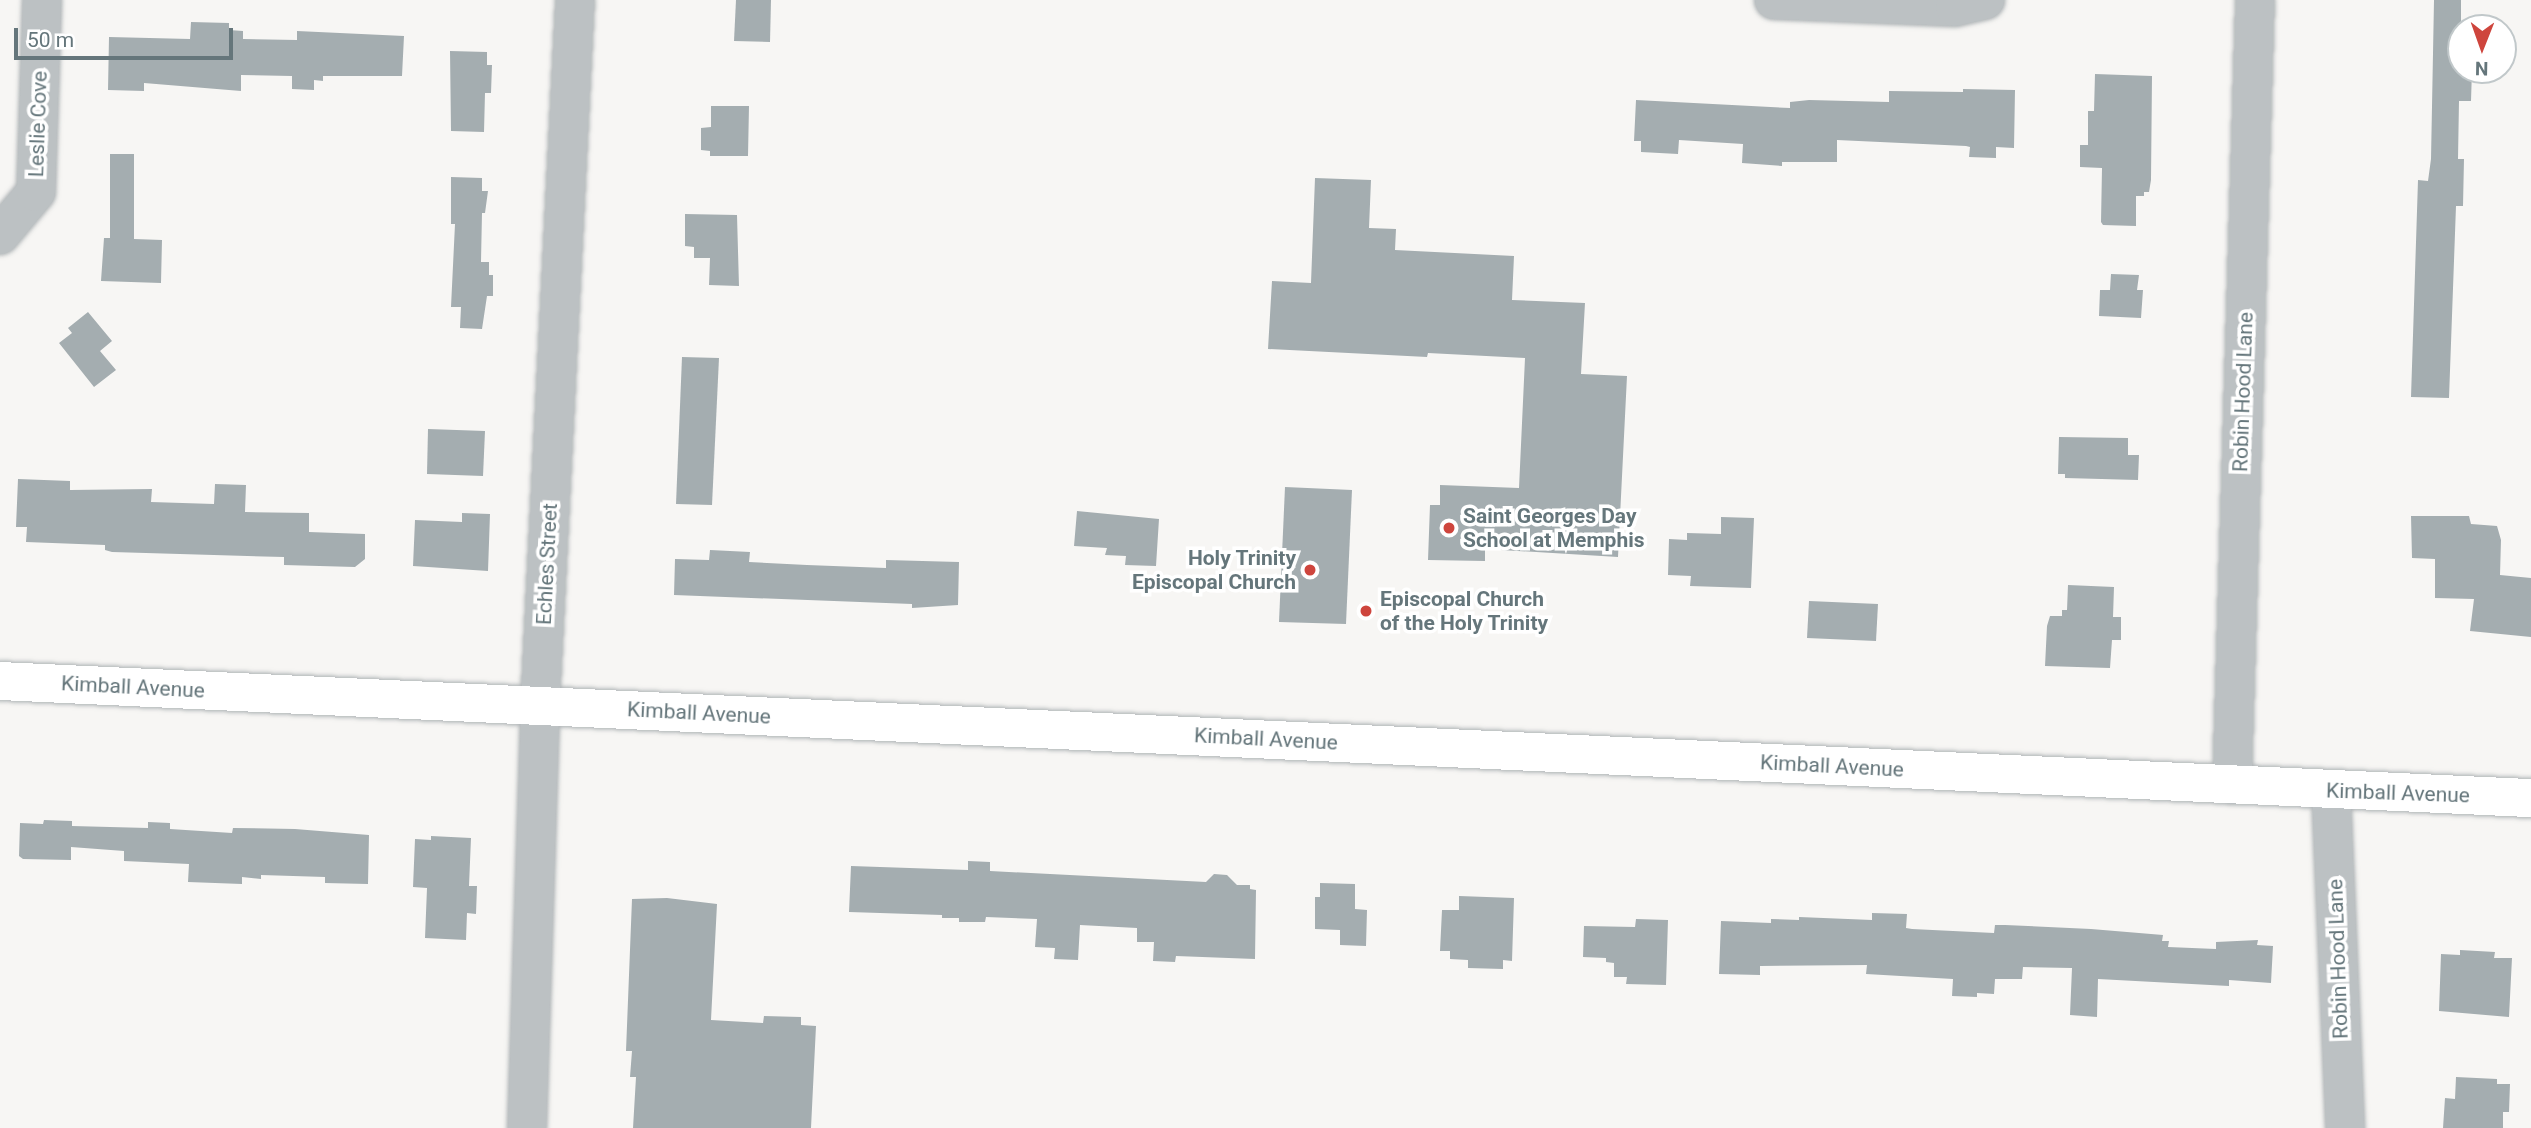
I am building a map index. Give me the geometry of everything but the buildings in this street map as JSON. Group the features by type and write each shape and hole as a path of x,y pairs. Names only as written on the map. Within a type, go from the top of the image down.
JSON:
{"main road":[{"name":"Kimball Avenue","path":"0,681 2531,798"}],"street":[{"name":"Leslie Cove","path":"0,235 36,192 42,0"},
{"name":"Echles Street","path":"527,1128 540,706 575,0"},
{"path":"1774,0 1955,7 1985,0"},
{"name":"Robin Hood Lane","path":"2232,785 2255,0"},
{"name":"Robin Hood Lane","path":"2331,790 2346,1128"}],"place":[{"name":"Saint Georges Day School at Memphis","path":"1449,528"},
{"name":"Holy Trinity Episcopal Church","path":"1310,570"},
{"name":"Episcopal Church of the Holy Trinity","path":"1366,611"}]}
